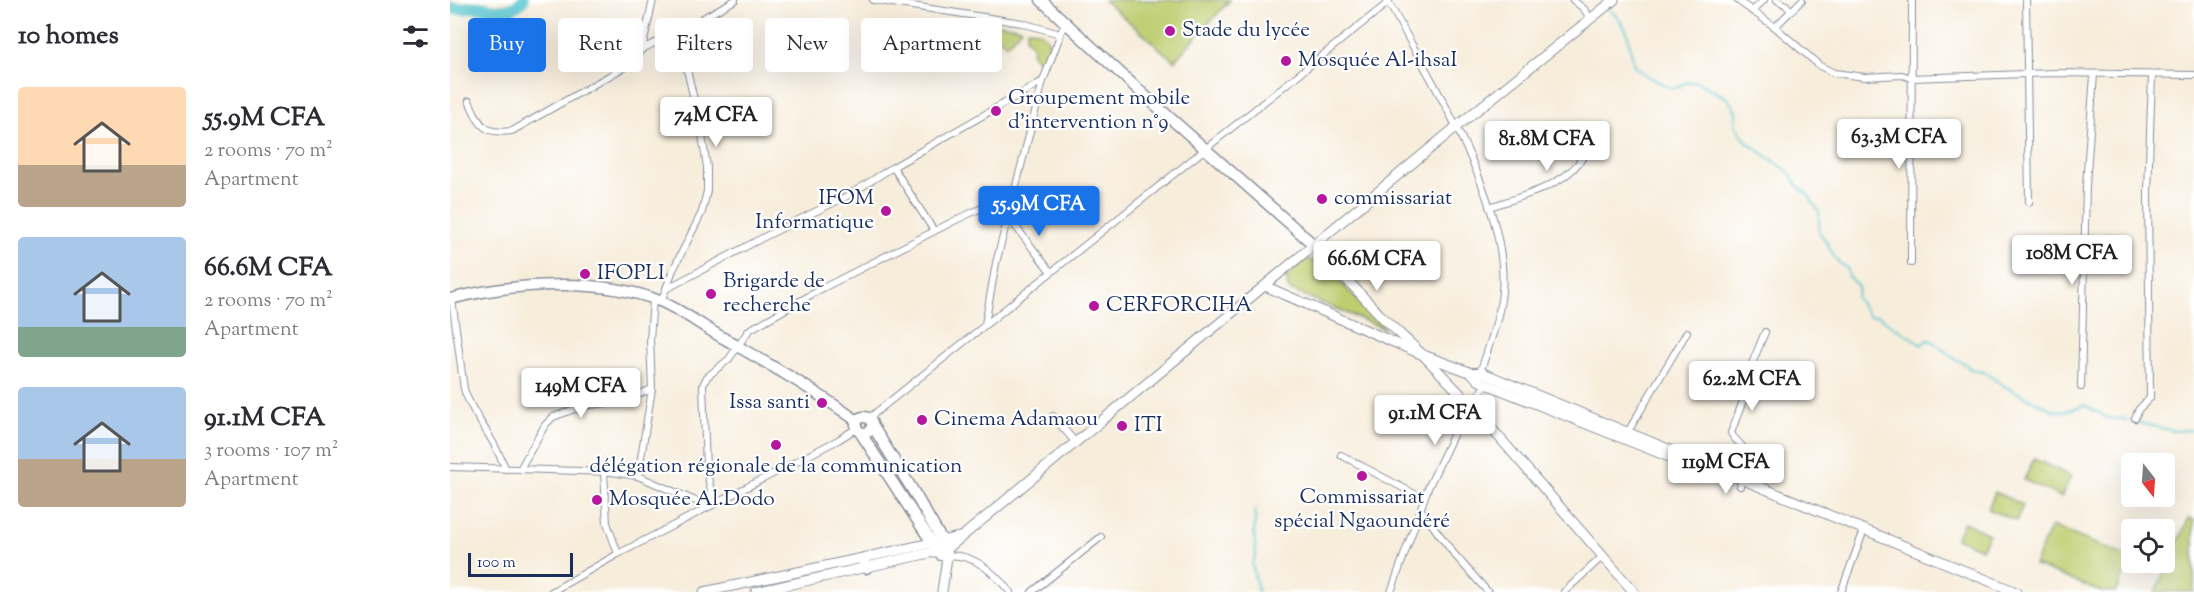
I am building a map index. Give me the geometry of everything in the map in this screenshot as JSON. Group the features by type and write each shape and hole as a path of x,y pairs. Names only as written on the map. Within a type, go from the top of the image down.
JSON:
{"main road":[{"path":"1041,0 1204,149 1314,245 1384,319 1423,355 1472,406 1634,592"},
{"path":"705,592 744,588 864,563 942,552 963,537 1456,127 1614,1"},
{"path":"451,299 503,289 558,284 609,288 657,301 695,320 831,402 858,427 901,495 942,552"},
{"path":"1265,286 1423,355 1742,483 2000,592"},
{"path":"858,427 864,417 871,422 912,489 942,552 942,592"},
{"path":"901,495 912,489"},
{"path":"1863,533 2016,592"},
{"path":"756,592 864,563"}],"street":[{"path":"643,45 653,0"},
{"path":"703,18 735,0"},
{"path":"873,0 1022,23 1060,33"},
{"path":"1573,0 1584,9 1590,18"},
{"path":"1737,0 1775,27 1820,66 1834,73 1865,77 1902,75 1911,78 2028,74 2194,75"},
{"path":"1752,11 1764,0"},
{"path":"1777,0 1791,10"},
{"path":"1775,27 1802,0"},
{"path":"1911,263 1912,0"},
{"path":"2026,0 2030,202"},
{"path":"871,422 984,325 1388,1 1456,127 1478,175 1497,236 1502,291 1493,337 1472,406 1457,427 1424,499 1391,592"},
{"path":"984,325 996,263 1043,81 1065,21"},
{"path":"469,101 480,125 490,132 512,131 616,72"},
{"path":"638,476 652,389 650,340 657,301 666,289 702,212 707,190 707,167 687,72"},
{"path":"2081,387 2086,186 2094,74"},
{"path":"2135,418 2139,409 2150,398 2148,192 2151,75"},
{"path":"666,289 849,195 893,167 1043,81"},
{"path":"1489,207 1534,191 1564,177 1574,169 1602,134"},
{"path":"893,167 934,231"},
{"path":"714,503 706,469 703,385 707,377 729,359 748,330 823,288 1016,192"},
{"path":"1009,218 1051,272"},
{"path":"451,299 464,389 506,469"},
{"path":"1626,436 1687,332"},
{"path":"1742,483 1747,469 1744,450 1731,433 1744,398 1744,383 1765,332"},
{"path":"520,469 545,424 553,417 583,406 621,401 652,389"},
{"path":"1053,416 1075,442"},
{"path":"551,592 707,506 838,440 858,427"},
{"path":"1341,455 1424,499"},
{"path":"450,467 604,472 638,476 707,506"},
{"path":"604,472 607,523 618,554"},
{"path":"1420,510 1454,554 1488,592"},
{"path":"1841,592 1863,533"},
{"path":"1032,592 1101,537"},
{"path":"942,552 981,563 1010,592"},
{"path":"1564,592 1603,556"}],"green space":[{"name":"Stade du lycée","path":"1104,0 1230,0 1174,61"},
{"path":"1002,24 1022,28 1007,45 1002,40"},
{"path":"1027,29 1041,32 1048,39 1049,50 1044,64 1032,55 1033,47 1026,38"},
{"path":"1306,259 1323,264 1385,329 1288,289 1286,277"},
{"path":"2034,459 2071,476 2061,497 2024,480"},
{"path":"1995,492 2023,505 2016,521 1988,509"},
{"path":"2189,518 2194,520 2194,592 2155,592 2164,573 2175,573 2175,548"},
{"path":"1964,522 1989,534 1981,549 1956,538"},
{"path":"2051,526 2121,554 2121,573 2124,573 2116,592 2101,592 2034,565"}],"waterway":[{"path":"450,8 477,7 500,10 516,6 523,0"},
{"path":"1608,9 1617,16 1627,32 1634,66 1647,76 1671,88 1687,82 1697,82 1727,98 1736,111 1735,125 1747,142 1789,172 1798,186 1809,196 1819,212 1819,233 1837,261 1847,268 1849,277 1858,288 1856,297 1868,315 1879,316 1921,345 1928,340 1932,341 1972,370 1984,372 2004,386 2055,411 2064,412 2084,405 2108,418 2123,419 2174,431 2194,430"},
{"path":"1256,509 1254,532 1256,556 1252,563 1258,592"}],"place":[{"name":"Stade du lycée","path":"1170,31"},
{"name":"Mosquée Al-ihsaI","path":"1286,61"},
{"name":"Groupement mobile d'intervention n°9","path":"996,111"},
{"name":"commissariat","path":"1322,199"},
{"name":"IFOM Informatique","path":"886,211"},
{"name":"IFOPLI","path":"585,274"},
{"name":"Brigarde de recherche","path":"711,294"},
{"name":"CERFORCIHA","path":"1094,306"},
{"name":"Issa santi","path":"822,403"},
{"name":"Cinema Adamaou","path":"922,420"},
{"name":"ITI","path":"1122,426"},
{"name":"délégation régionale de la communication","path":"776,445"},
{"name":"Commissariat spécial Ngaoundéré","path":"1362,476"},
{"name":"Mosquée Al.Dodo","path":"597,500"}]}
